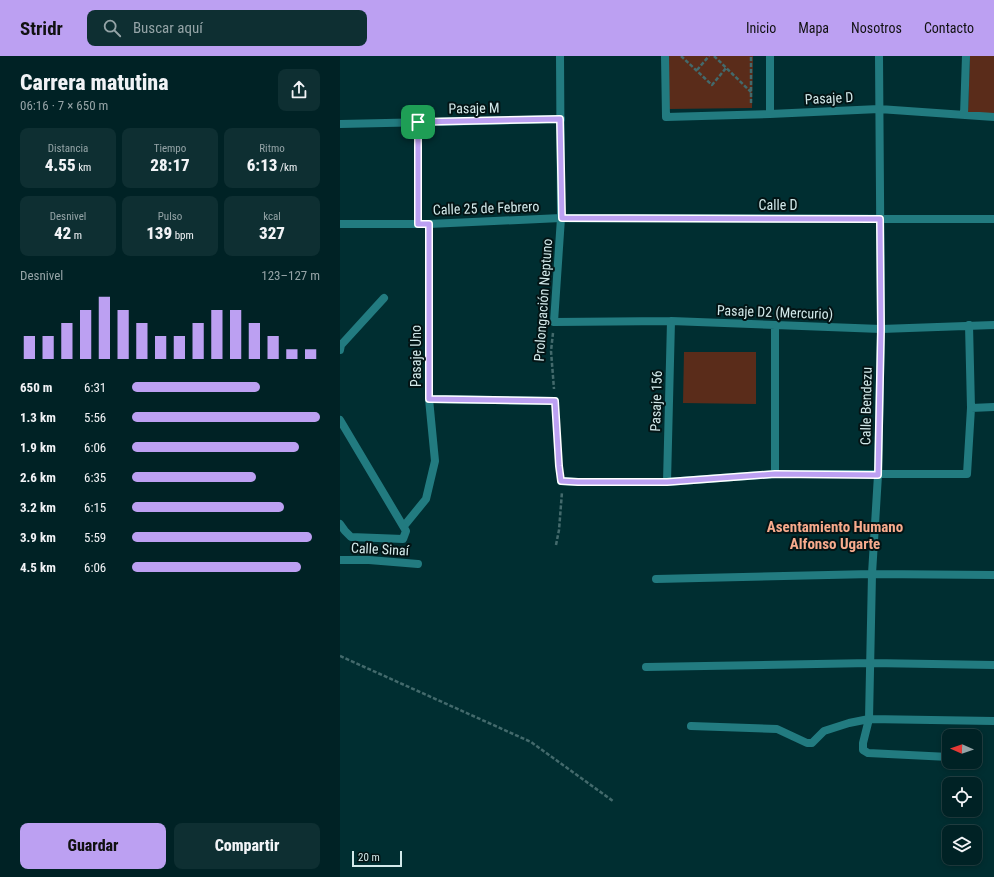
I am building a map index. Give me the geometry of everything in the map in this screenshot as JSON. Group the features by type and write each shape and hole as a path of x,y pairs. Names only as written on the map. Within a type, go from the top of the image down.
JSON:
{"street":[{"name":"Prolongación Neptuno","path":"554,322 562,218 560,56"},
{"name":"Pasaje D","path":"665,56 666,117 879,109 994,117"},
{"path":"770,56 770,114"},
{"name":"Calle Bendezu","path":"879,56 881,329 878,475 872,574 869,719 863,743 863,750 868,752 942,757"},
{"path":"964,115 966,56"},
{"name":"Pasaje M","path":"340,124 560,119"},
{"path":"418,122 418,224"},
{"name":"Calle D","path":"562,218 994,218"},
{"name":"Calle 25 de Febrero","path":"340,224 429,224 562,218"},
{"path":"429,224 429,265"},
{"name":"Pasaje Uno","path":"340,524 351,537 403,539 406,531 404,526 426,499 435,461 429,399 429,296"},
{"path":"340,346 384,298"},
{"name":"Pasaje D2 (Mercurio)","path":"554,322 671,321 881,329 994,325"},
{"name":"Pasaje 156","path":"667,482 671,321"},
{"path":"775,325 775,474"},
{"path":"561,481 667,482 775,474 967,474 971,408 969,325"},
{"path":"429,399 555,401"},
{"path":"971,408 994,407"},
{"path":"340,420 404,526"},
{"name":"Calle Sinaí","path":"340,560 370,560 418,564"},
{"path":"656,579 872,574 994,575"},
{"path":"646,667 871,663 994,665"},
{"path":"691,726 777,729 807,743 812,743 824,732 849,723 869,719 994,721"}],"path":[{"path":"681,56 712,85 726,68"},
{"path":"697,70 709,56"},
{"path":"714,56 751,92"},
{"path":"751,56 751,106"},
{"name":"Prolongación Neptuno","path":"554,322 550,351 562,496 556,545"},
{"path":"340,656 531,742 613,801"}],"shaded area":[{"path":"669,56 753,56 752,108 669,109"},
{"path":"970,56 994,56 994,117 968,112"},
{"path":"684,352 756,352 756,404 683,403"}],"district":[{"name":"Asentamiento Humano Alfonso Ugarte","path":"835,536"}],"route":[{"path":"560,119 562,218 880,219 881,329 878,475 775,474 667,482 561,481 555,401 429,399 429,224 418,224 418,122 560,119"}]}
